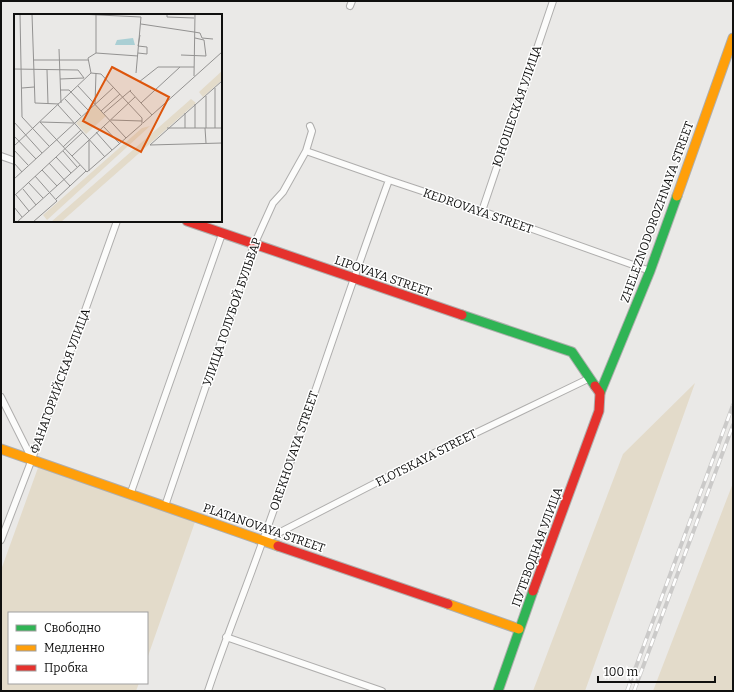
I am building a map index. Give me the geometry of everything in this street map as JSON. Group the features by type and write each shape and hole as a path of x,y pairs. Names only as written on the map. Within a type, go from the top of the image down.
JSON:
{"street":[{"name":"ЮНОШЕСКАЯ УЛИЦА","path":"482,211 553,1"},
{"name":"ZHELEZNODOROZHNAYA STREET","path":"599,411 600,393 650,272 733,38"},
{"name":"УЛИЦА ГОЛУБОЙ БУЛЬВАР","path":"165,506 254,244 273,203 283,192 306,151 312,131 310,126"},
{"name":"KEDROVAYA STREET","path":"306,151 482,211 650,272"},
{"path":"1,156 14,161"},
{"name":"OREKHOVAYA STREET","path":"208,691 226,637 263,541 353,278 389,180"},
{"name":"ФАНАГОРИЙСКАЯ УЛИЦА","path":"1,540 32,459 117,222"},
{"name":"LIPOVAYA STREET","path":"190,222 572,352 590,378"},
{"path":"130,495 222,234"},
{"path":"590,378 600,393"},
{"name":"FLOTSKAYA STREET","path":"263,541 430,455 590,378"},
{"path":"1,397 32,459"},
{"name":"ПУТЕВОДНАЯ УЛИЦА","path":"498,691 519,629 599,411"},
{"name":"PLATANOVAYA STREET","path":"1,449 519,629"},
{"path":"226,637 382,691"}],"shaded area":[{"path":"695,383 585,691 533,691 623,454"},
{"path":"39,465 196,519 148,656 148,612 8,612 8,684 139,684 136,691 1,691 1,570"},
{"path":"733,483 733,685 731,691 653,691"}],"railway":[{"path":"627,691 733,405"},
{"path":"634,691 733,425"}],"traffic: fast":[{"path":"600,393 650,271 677,196"},
{"path":"462,315 572,352 595,386"},
{"path":"498,691 533,591"}],"traffic: slow":[{"path":"677,196 733,38"},
{"path":"1,449 278,546"},
{"path":"448,604 519,629"}],"traffic: jam":[{"path":"190,222 462,315"},
{"path":"533,591 599,411 600,393 595,386"},
{"path":"278,546 448,604"}]}
